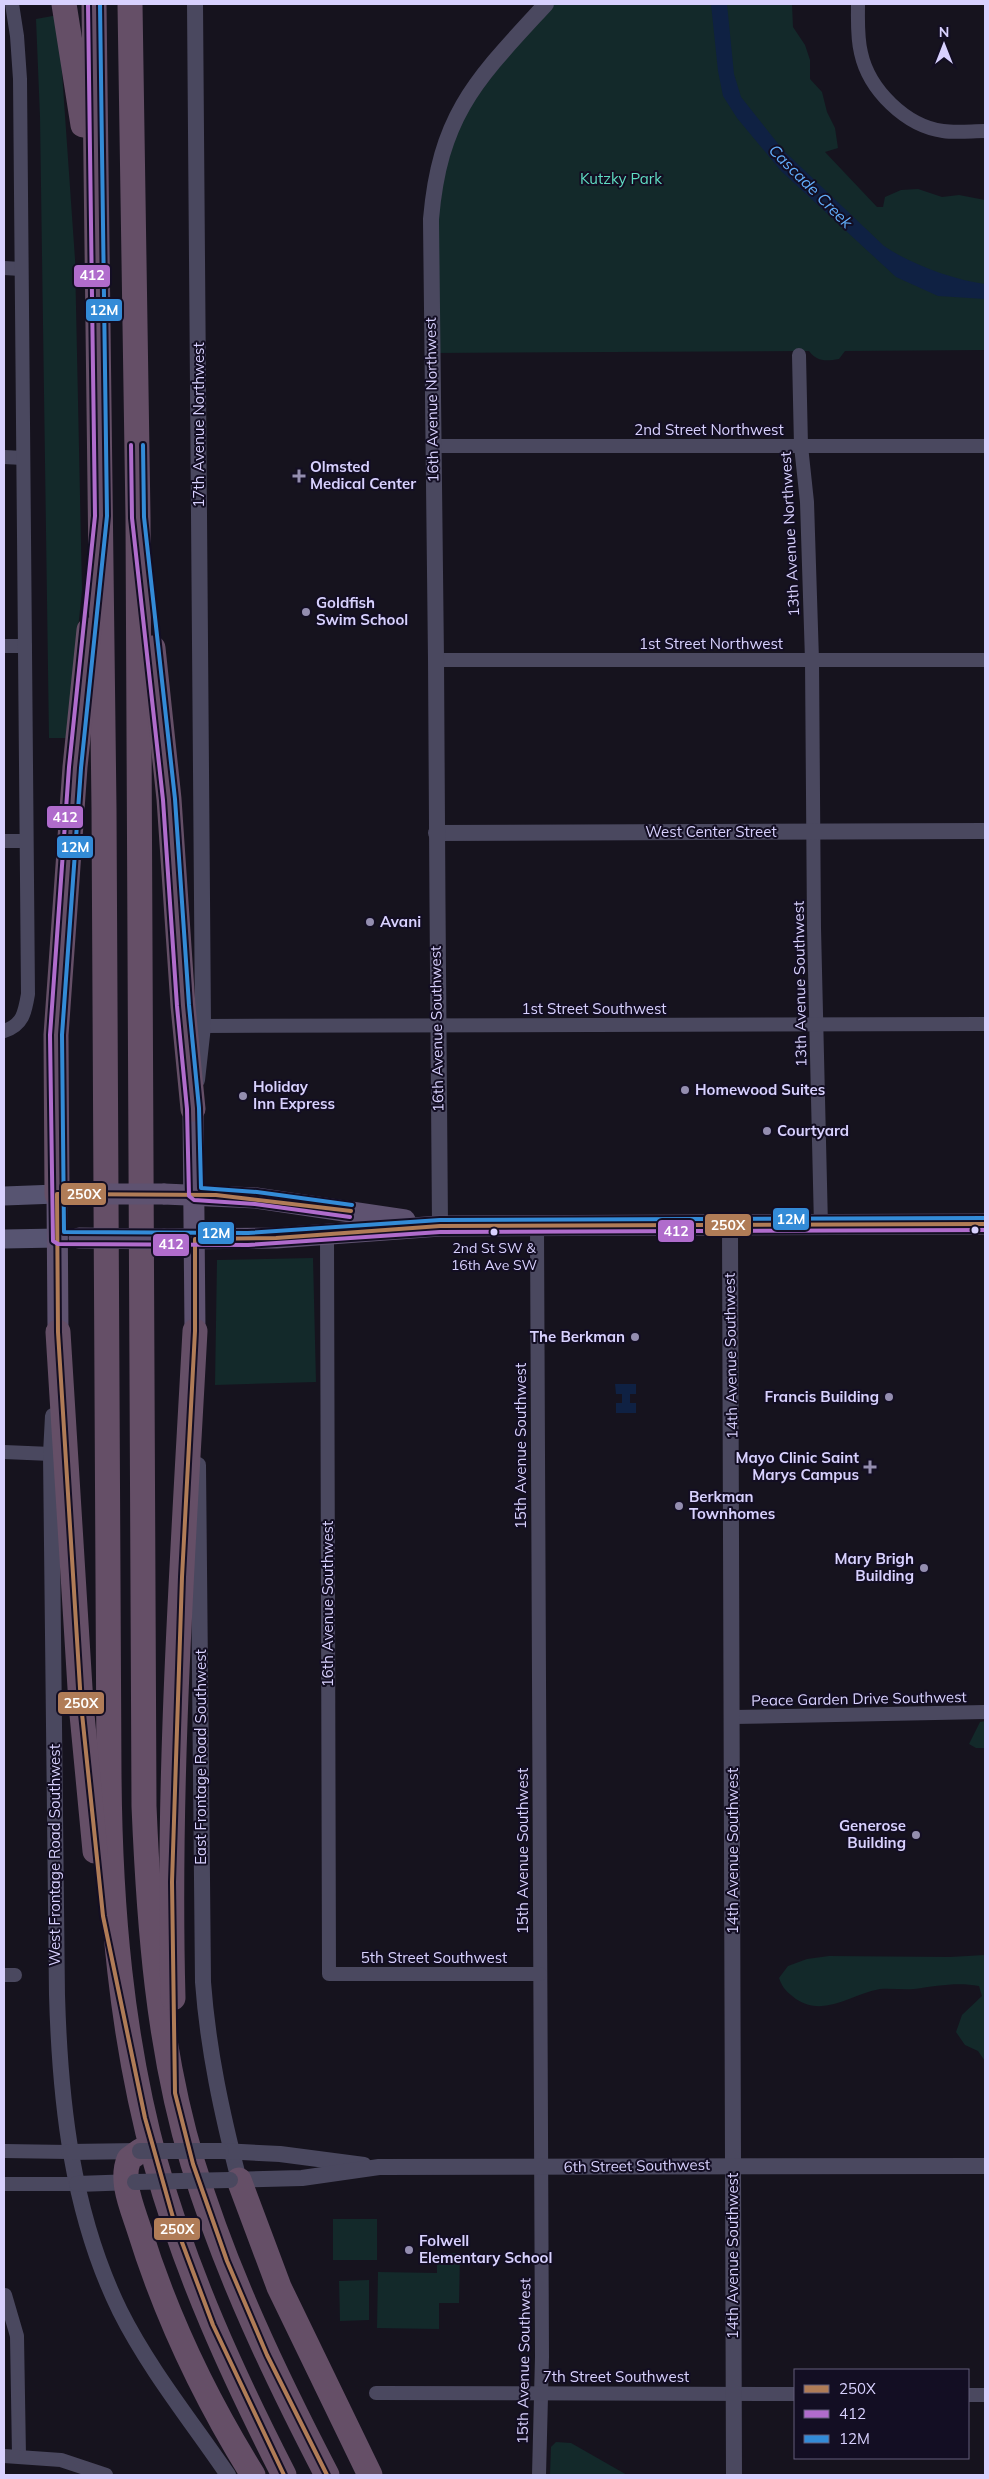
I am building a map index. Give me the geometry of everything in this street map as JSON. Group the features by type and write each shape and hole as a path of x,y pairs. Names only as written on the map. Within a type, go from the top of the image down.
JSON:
{"highway":[{"path":"64,4 98,243"},
{"path":"94,4 101,516 109,1827 114,1916 124,2010"},
{"path":"130,4 138,517 144,1806 154,1959 176,2093 193,2164 243,2301 267,2355 327,2475"},
{"path":"132,84 140,4"},
{"path":"68,1194 56,1035 78,729 101,516"},
{"path":"138,517 169,799 183,1006 193,1109"},
{"path":"176,2093 172,1965 174,1804 182,1576 196,1331"},
{"path":"58,1332 81,1704 103,1916 156,2163 186,2258 226,2354 284,2475"},
{"path":"140,2151 128,2159 125,2172 131,2183 145,2247 182,2345 206,2394 252,2475"},
{"path":"234,2180 279,2287 370,2475"}],"main road":[{"path":"193,1109 196,1331"},
{"name":"West Frontage Road Southwest","path":"58,1332 58,1238 68,1194"},
{"path":"4,1196 195,1194 284,1201 440,1226"},
{"path":"4,1239 276,1238 440,1226 985,1224"}],"street":[{"path":"4,1032 15,1028 25,1012 28,994 19,67 12,4"},
{"name":"17th Avenue Northwest","path":"193,1109 203,1026 195,4"},
{"name":"16th Avenue Northwest","path":"436,832 431,219 436,174 441,154 454,120 475,85 546,4"},
{"path":"858,4 861,55 887,100 908,117 926,126 943,131 985,131"},
{"path":"4,268 21,269"},
{"name":"13th Avenue Northwest","path":"799,355 801,446 807,502 812,660 813,832"},
{"name":"2nd Street Northwest","path":"432,446 985,446"},
{"path":"4,457 23,458"},
{"path":"4,646 25,646"},
{"name":"1st Street Northwest","path":"436,660 985,660"},
{"name":"West Center Street","path":"436,832 985,831"},
{"name":"16th Avenue Southwest","path":"436,832 440,1226"},
{"name":"13th Avenue Southwest","path":"813,832 821,1226"},
{"path":"4,841 26,841"},
{"name":"1st Street Southwest","path":"203,1026 985,1024"},
{"name":"14th Avenue Southwest","path":"730,1226 734,2475"},
{"name":"15th Avenue Southwest","path":"537,1227 542,2166 542,2357 539,2475"},
{"name":"16th Avenue Southwest","path":"327,1234 329,1974"},
{"name":"East Frontage Road Southwest","path":"196,1331 203,1982 213,2072 226,2152 234,2180"},
{"name":"West Frontage Road Southwest","path":"58,1332 51,1454 57,2002 61,2073 69,2152 95,2248 121,2313 141,2348 228,2475"},
{"path":"4,1452 51,1454"},
{"name":"Peace Garden Drive Southwest","path":"733,1717 985,1712"},
{"name":"5th Street Southwest","path":"329,1974 540,1974"},
{"name":"6th Street Southwest","path":"4,2151 226,2152 309,2157 379,2167"},
{"name":"6th Street Southwest","path":"4,2184 131,2183 302,2178 379,2167 985,2166"},
{"path":"5,2295 17,2336 19,2456"},
{"name":"7th Street Southwest","path":"376,2392 794,2394"},
{"path":"969,2395 985,2395"},
{"path":"4,2456 61,2460 106,2475"}],"green space":[{"name":"Kutzky Park","path":"546,4 792,4 793,27 805,45 810,60 810,79 822,92 827,112 835,128 838,148 825,152 877,207 883,207 885,197 901,190 918,189 942,197 959,195 985,200 985,350 845,351 839,359 826,360 815,357 809,351 432,353 431,219 447,137"},
{"path":"58,15 75,259 82,590 67,738 49,738 40,117 36,19"},
{"path":"313,1258 316,1382 215,1385 217,1260"},
{"path":"985,1721 985,1748 976,1748 969,1744 980,1722"},
{"path":"985,1955 985,2061 978,2051 965,2045 956,2032 962,2015 982,1996 979,1986 955,1984 914,1989 880,1989 827,2006 817,2006 806,2004 796,1999 786,1990 779,1978 788,1966 807,1959 829,1956 950,1957"},
{"path":"333,2219 377,2219 377,2260 333,2260"},
{"path":"437,2253 460,2253 459,2303 439,2303 439,2329 377,2328 378,2272 437,2273"},
{"path":"369,2280 369,2320 340,2321 339,2281"},
{"path":"556,2442 571,2443 627,2475 550,2475 551,2447"}],"water":[{"name":"Cascade Creek","path":"711,4 727,4 734,74 741,97 783,150 884,246 906,259 933,270 960,279 985,284 985,299 938,296 896,277 781,171 737,118 723,96 718,71"},
{"path":"615,1384 636,1384 636,1394 630,1394 630,1403 636,1403 636,1413 616,1413 616,1403 622,1403 622,1394 616,1394"}],"transit line":[{"name":"412","path":"88,4 95,516 69,767 50,1035 53,1241 58,1244 248,1245 440,1232 985,1230"},
{"name":"12M","path":"100,4 107,516 81,768 62,1035 64,1232 248,1233 440,1220 985,1218"},
{"name":"412","path":"131,445 132,518 163,800 177,1006 187,1109 189,1196 194,1200 255,1204 350,1217"},
{"name":"12M","path":"143,445 144,517 175,799 189,1005 199,1108 201,1188 257,1192 352,1205"},
{"name":"250X","path":"284,2475 213,2325 174,2221 145,2118 103,1916 81,1704 58,1332 57,1194 216,1195 351,1211"},
{"name":"250X","path":"327,2475 267,2355 227,2261 193,2164 175,2093 172,1882 182,1577 195,1331 195,1239 276,1238 440,1226 985,1224"}],"place":[{"name":"Olmsted Medical Center","path":"299,476"},
{"name":"Goldfish Swim School","path":"306,612"},
{"name":"Avani","path":"370,922"},
{"name":"Homewood Suites","path":"685,1090"},
{"name":"Holiday Inn Express","path":"243,1096"},
{"name":"Courtyard","path":"767,1131"},
{"name":"2nd St SW & 16th Ave SW","path":"494,1232"},
{"name":"The Berkman","path":"635,1337"},
{"name":"Francis Building","path":"889,1397"},
{"name":"Mayo Clinic Saint Marys Campus","path":"870,1467"},
{"name":"Berkman Townhomes","path":"679,1506"},
{"name":"Mary Brigh Building","path":"924,1568"},
{"name":"Generose Building","path":"916,1835"},
{"name":"Folwell Elementary School","path":"409,2250"}]}
